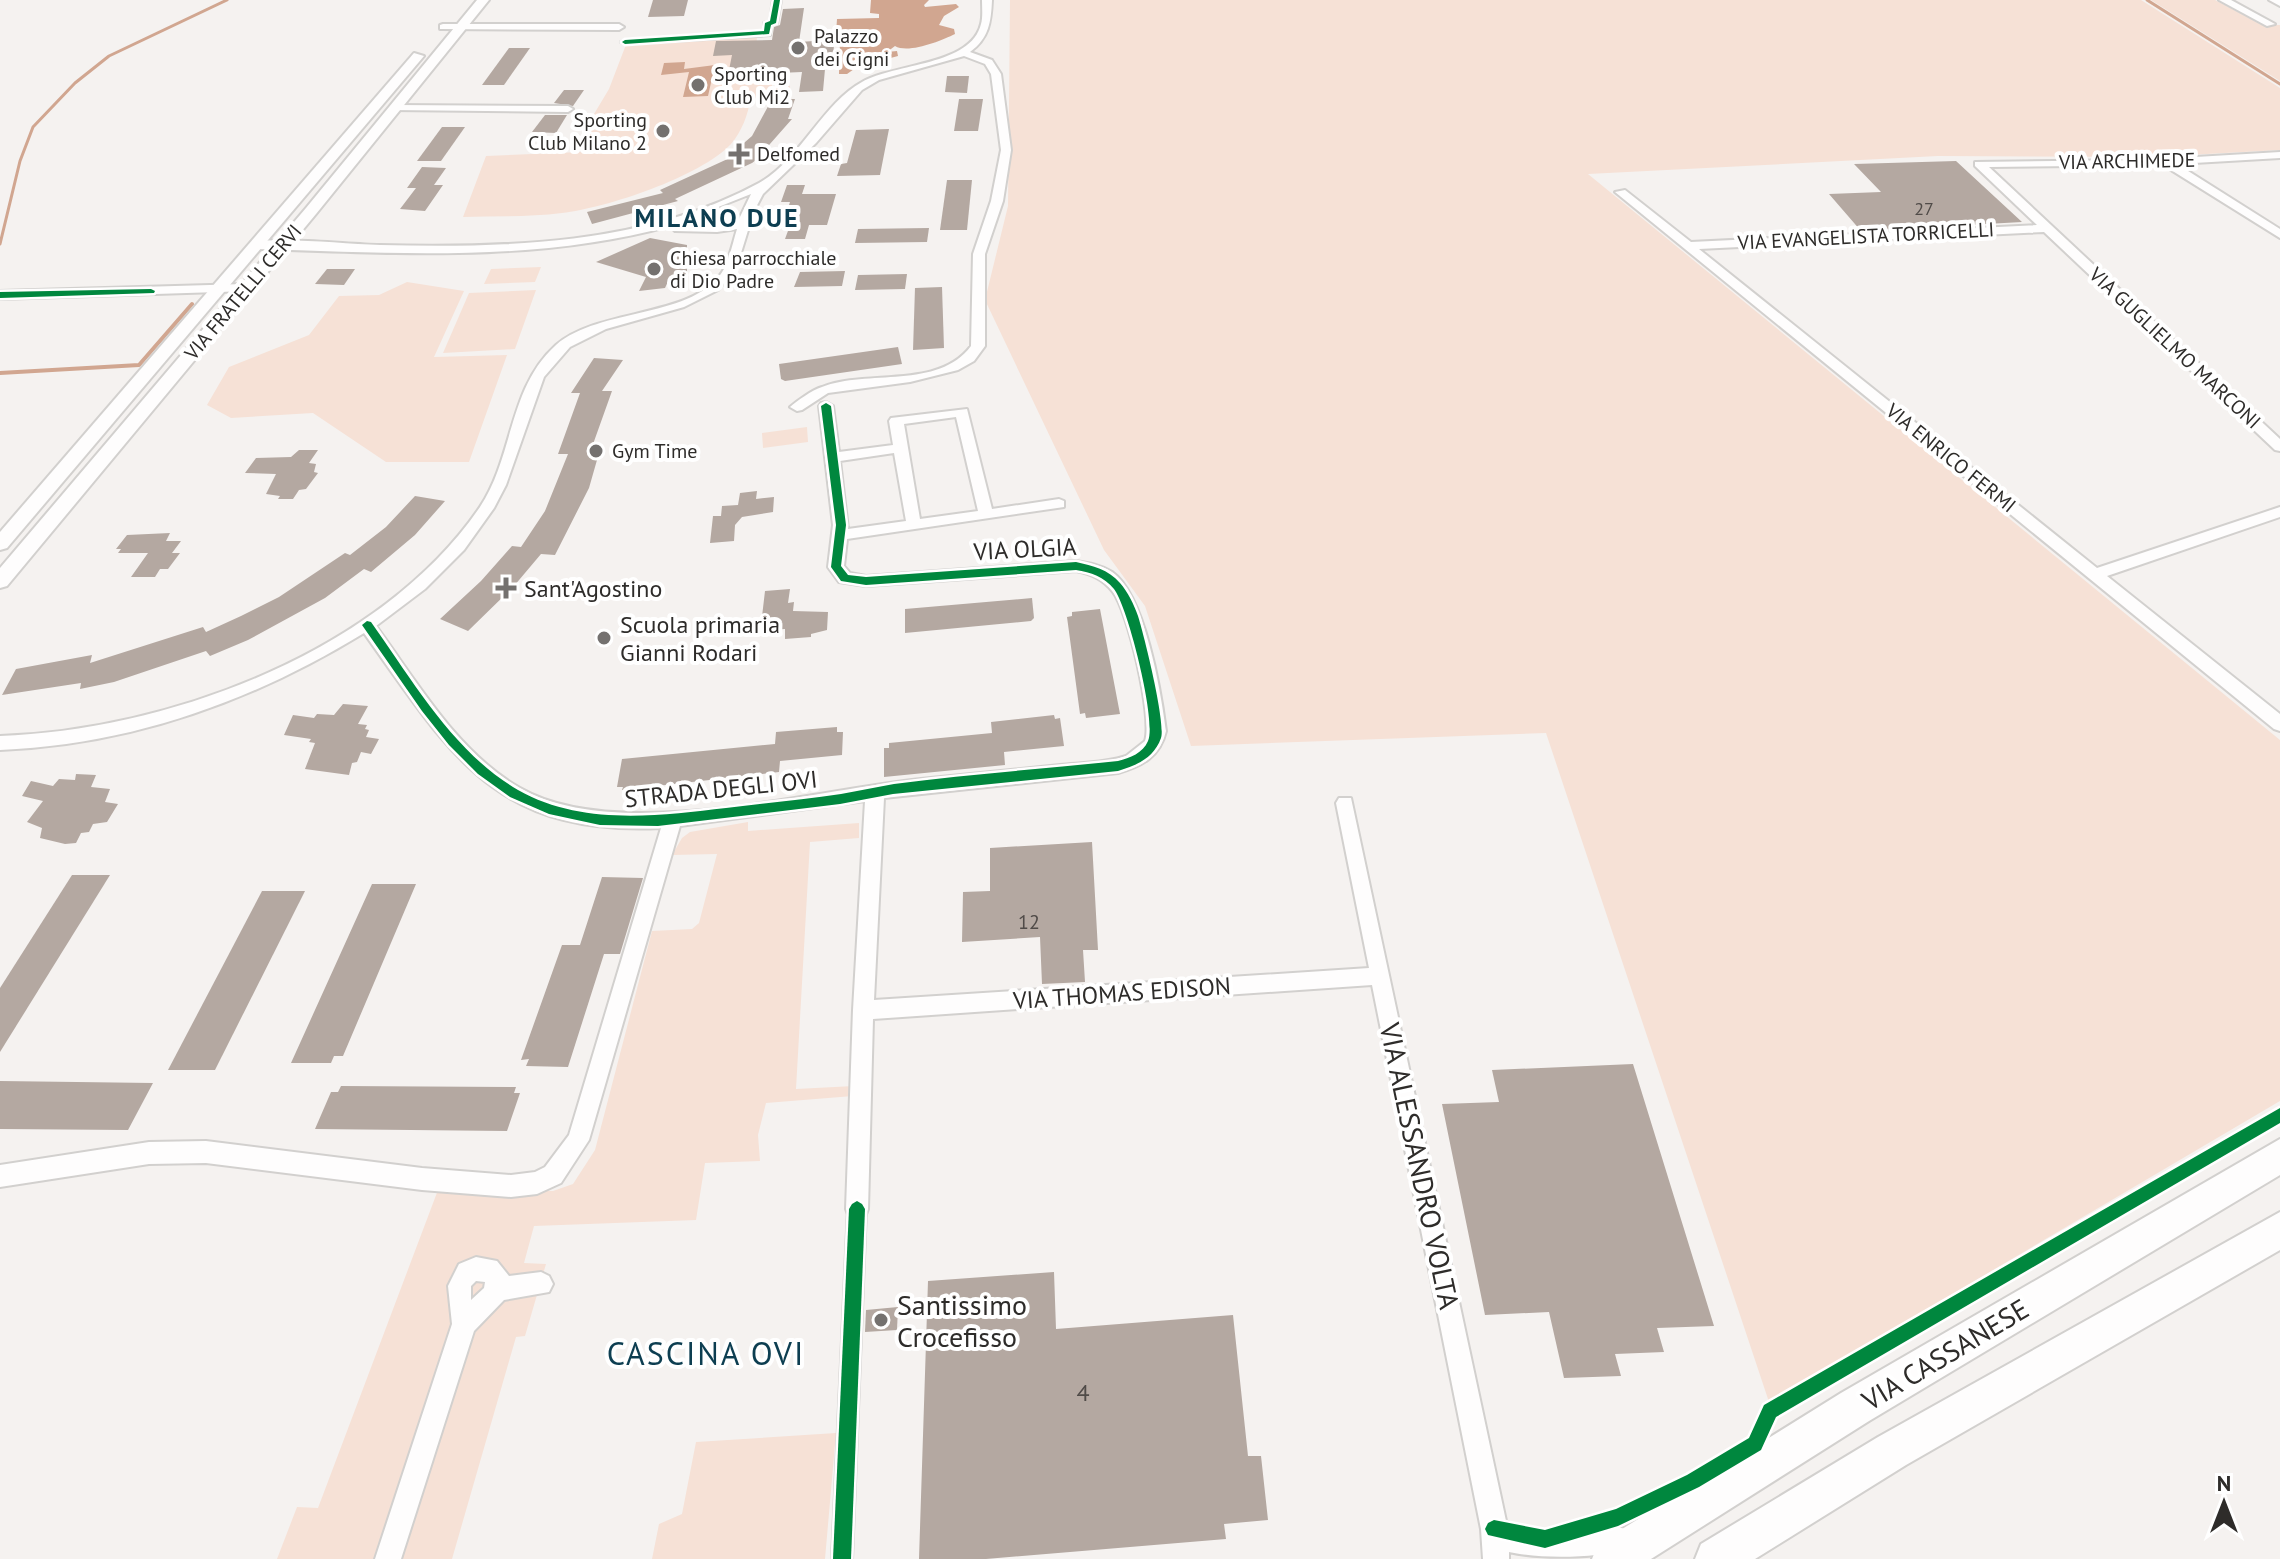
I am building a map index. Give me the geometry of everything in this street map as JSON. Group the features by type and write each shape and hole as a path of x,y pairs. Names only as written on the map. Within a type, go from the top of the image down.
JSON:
{"main road":[{"name":"VIA CASSANESE","path":"1613,1559 1665,1524 2280,1156"},
{"path":"1716,1559 1892,1451 2280,1230"}],"street":[{"name":"VIA FRATELLI CERVI","path":"0,581 483,0"},
{"path":"625,42 767,33 768,23 773,23 777,0"},
{"path":"0,743 105,732 161,718 264,679 367,625 433,573 486,510 501,481 536,376 554,353 602,324 704,294 730,271 744,216 763,185 808,146 859,87 879,78 933,64 978,41 987,29 987,0"},
{"path":"2224,0 2270,24"},
{"path":"2274,0 2280,3"},
{"name":"VIA FRATELLI CERVI","path":"0,544 446,23"},
{"path":"446,23 461,26 619,27"},
{"path":"797,407 824,390 951,370 974,356 978,346 979,254 997,201 1006,150 996,74 989,62 961,52"},
{"path":"395,108 568,109"},
{"name":"VIA ARCHIMEDE","path":"1981,167 1979,164 1991,161 2165,162 2280,155"},
{"path":"2165,162 2280,234"},
{"name":"VIA GUGLIELMO MARCONI","path":"1981,167 2280,447"},
{"path":"650,228 763,185"},
{"name":"VIA ENRICO FERMI","path":"1621,192 2280,724"},
{"path":"721,203 734,204 744,216"},
{"path":"696,225 693,217 697,212"},
{"path":"714,230 744,216"},
{"path":"253,249 367,253 408,247 531,247 650,228 696,225 714,230 734,250"},
{"name":"VIA EVANGELISTA TORRICELLI","path":"1690,246 2043,227"},
{"path":"0,303 242,291"},
{"path":"0,295 216,292"},
{"name":"VIA OLGIA","path":"826,406 840,535 835,554 836,567 845,578 856,581 1064,566 1085,566 1102,571 1113,581 1132,609 1156,722 1156,740 1151,748 1131,763 875,793"},
{"path":"914,525 896,421 962,412 986,514"},
{"path":"832,458 901,448"},
{"path":"840,535 1059,504"},
{"path":"2095,574 2280,512"},
{"name":"STRADA DEGLI OVI","path":"367,625 466,757 510,793 531,804 575,817 627,822 875,793"},
{"path":"842,1559 863,1010 875,793"},
{"name":"VIA ALESSANDRO VOLTA","path":"1345,803 1494,1529 1496,1559"},
{"path":"0,1176 149,1153 206,1152 422,1179 511,1186 537,1183 553,1175 578,1140 673,819"},
{"name":"VIA THOMAS EDISON","path":"863,1010 1380,976"},
{"path":"388,1559 464,1324 497,1289 498,1279 489,1269 481,1268 459,1284 457,1295 464,1324"},
{"path":"497,1289 541,1284"},
{"path":"1494,1529 1517,1548 1545,1559 1558,1559 1665,1524"}],"shaded area":[{"path":"871,0 929,0 925,7 956,4 959,7 944,16 939,25 954,29 955,34 916,48 895,46 887,52 897,51 898,56 839,74 840,39 846,39 847,33 836,34 837,19 879,18 879,14 870,13"},
{"path":"1010,0 2141,0 2280,88 2280,150 2151,157 1938,156 1588,174 2280,740 2280,1101 1769,1402 1546,733 1191,746 1145,606 1104,550 985,300 1008,206"},
{"path":"2151,0 2215,0 2262,25 2280,25 2280,81"},
{"name":"Sporting Club Milano 2","path":"757,37 753,79 772,78 772,87 790,86 790,96 750,99 744,123 735,139 698,168 627,198 581,210 538,215 463,217 486,156 581,152 591,119 609,89 627,42"},
{"name":"Sporting Club Mi2","path":"685,62 684,69 715,65 708,96 683,97 689,72 661,75 664,63"},
{"path":"541,267 535,282 484,284 491,269"},
{"path":"407,282 464,291 434,357 507,355 469,462 386,462 313,413 231,418 207,405 229,367 309,335 339,296 379,295"},
{"path":"536,290 515,349 443,353 469,293"},
{"path":"807,427 808,442 763,448 762,433"},
{"path":"748,822 748,831 859,823 859,838 810,842 796,1089 854,1086 853,1096 766,1103 758,1135 760,1161 705,1163 696,1220 534,1226 524,1263 546,1264 525,1336 516,1337 452,1559 277,1559 297,1507 318,1508 438,1190 553,1191 573,1184 595,1150 652,931 692,929 699,923 717,854 672,855 682,838 690,832"},
{"path":"836,1433 825,1559 652,1559 659,1524 682,1514 696,1442"}],"building":[{"path":"653,0 688,0 684,16 648,17"},
{"name":"Palazzo dei Cigni","path":"804,8 799,42 830,40 829,45 834,45 832,69 825,69 823,91 799,92 802,72 758,74 758,68 729,70 732,55 713,56 716,41 772,40 774,27 780,25 783,9"},
{"path":"509,48 530,48 504,85 482,85"},
{"path":"947,76 969,76 967,93 945,92"},
{"path":"564,90 584,90 573,106 554,103"},
{"path":"772,99 795,99 788,119 792,119 764,154 752,163 675,199 678,201 592,224 587,212 663,193 660,190 745,151 737,149 752,136"},
{"path":"959,99 983,99 978,131 954,131"},
{"path":"545,115 567,115 556,133 532,132"},
{"path":"442,127 465,127 441,161 417,161"},
{"path":"889,129 880,175 837,176 841,164 847,163 856,130"},
{"path":"1956,161 2022,222 1861,231 1829,194 1881,192 1854,164"},
{"path":"422,167 446,168 434,185 443,185 425,211 400,209 416,188 407,188"},
{"path":"947,180 972,180 967,230 940,230"},
{"path":"787,185 805,185 802,194 836,194 827,225 809,225 805,239 785,239 792,220 784,220 790,202 781,202"},
{"path":"929,228 927,242 855,243 858,229"},
{"name":"Chiesa parrocchiale di Dio Padre","path":"650,238 687,245 687,282 670,277 665,288 639,291 646,277 596,262"},
{"path":"327,269 355,269 344,285 315,284"},
{"path":"845,271 842,286 794,287 800,272"},
{"path":"907,274 905,289 855,290 858,275"},
{"path":"942,287 944,348 913,350 915,288"},
{"path":"898,347 902,364 785,381 781,379 779,364"},
{"path":"594,358 623,360 602,391 612,391 592,447 601,446 589,488 555,555 541,554 514,586 468,631 440,619 481,581 512,546 521,547 545,511 568,454 558,454 580,393 571,393"},
{"path":"299,450 318,450 309,463 316,464 314,472 318,473 306,489 299,490 293,499 278,499 280,496 266,494 276,474 245,473 256,458 291,457"},
{"path":"757,491 756,499 774,497 773,512 742,517 735,525 734,541 710,543 713,516 721,516 722,506 738,505 740,493"},
{"path":"415,496 445,501 415,535 371,572 364,569 325,598 248,640 210,656 206,651 114,682 80,689 81,683 2,695 16,669 92,655 90,663 203,627 206,632 241,616 279,597 345,553 350,555 386,527"},
{"path":"170,533 166,541 181,541 172,553 180,553 168,569 160,569 155,577 131,577 148,553 118,553 121,549 116,549 127,535"},
{"path":"790,589 788,603 794,602 793,611 828,612 827,630 811,634 811,637 785,639 785,629 769,630 770,625 761,625 765,591"},
{"path":"1032,598 1034,618 1031,621 905,633 905,609"},
{"path":"1100,609 1120,714 1086,718 1085,713 1080,714 1067,617 1072,616 1072,612"},
{"path":"343,704 368,706 358,724 367,725 365,729 369,730 366,737 379,739 371,754 361,752 357,762 352,763 349,775 305,769 315,743 309,742 311,739 284,735 293,715 314,718 317,714 334,715"},
{"path":"1054,715 1055,719 1060,718 1064,746 1004,752 1005,765 884,777 884,748 889,748 889,743 992,733 991,722"},
{"path":"837,727 837,732 843,732 842,755 780,761 779,772 622,790 623,787 617,787 622,759 775,744 776,732"},
{"path":"76,774 96,775 91,787 110,789 105,802 118,804 107,822 93,824 89,832 81,833 76,843 65,844 40,838 42,828 27,822 43,801 22,796 31,781 53,786 59,779 75,780"},
{"path":"1092,842 1098,950 1083,950 1085,982 1042,984 1040,937 962,942 963,892 990,891 990,848"},
{"path":"72,875 110,875 0,1052 0,988"},
{"path":"602,877 643,878 620,954 604,954 568,1067 526,1066 529,1059 521,1060 562,945 580,945"},
{"path":"372,884 416,884 343,1056 334,1056 331,1063 291,1063"},
{"path":"262,891 305,891 215,1070 168,1070"},
{"path":"1633,1064 1714,1326 1657,1328 1664,1352 1615,1354 1621,1376 1564,1378 1549,1312 1485,1315 1442,1104 1499,1102 1492,1070"},
{"path":"0,1081 153,1083 128,1130 0,1129"},
{"path":"341,1086 516,1087 514,1093 520,1093 507,1131 315,1129 331,1092 338,1092"},
{"path":"1054,1272 1056,1329 1233,1315 1248,1456 1261,1456 1268,1520 1224,1524 1226,1539 986,1559 919,1559 928,1281"},
{"name":"Santissimo Crocefisso","path":"898,1307 897,1330 865,1332 866,1310"}],"waterway":[{"path":"0,244 20,161 33,127 75,83 109,56 227,0"},
{"path":"2147,0 2280,84"},
{"path":"0,373 139,365 192,304"}],"cycle path":[{"path":"625,42 767,33 768,23 773,23 777,0"},
{"path":"0,295 151,291"},
{"path":"367,625 426,708 482,771 515,794 553,810 600,820 658,821 840,799 893,789 1118,766 1149,750 1157,731 1137,631 1118,587 1093,569 1076,566 866,581 845,578 836,567 841,525 826,406"},
{"path":"1494,1529 1545,1539 1618,1517 1693,1481 1755,1444 1770,1411 2280,1115"},
{"path":"842,1559 857,1209"}],"place":[{"name":"Palazzo dei Cigni","path":"798,48"},
{"name":"Sporting Club Mi2","path":"698,85"},
{"name":"Sporting Club Milano 2","path":"663,131"},
{"name":"Delfomed","path":"739,154"},
{"name":"Chiesa parrocchiale di Dio Padre","path":"654,269"},
{"name":"Gym Time","path":"596,451"},
{"name":"Sant'Agostino","path":"506,588"},
{"name":"Scuola primaria Gianni Rodari","path":"604,638"},
{"name":"Santissimo Crocefisso","path":"881,1320"}],"district":[{"name":"MILANO DUE","path":"717,217"},
{"name":"CASCINA OVI","path":"706,1353"}]}
